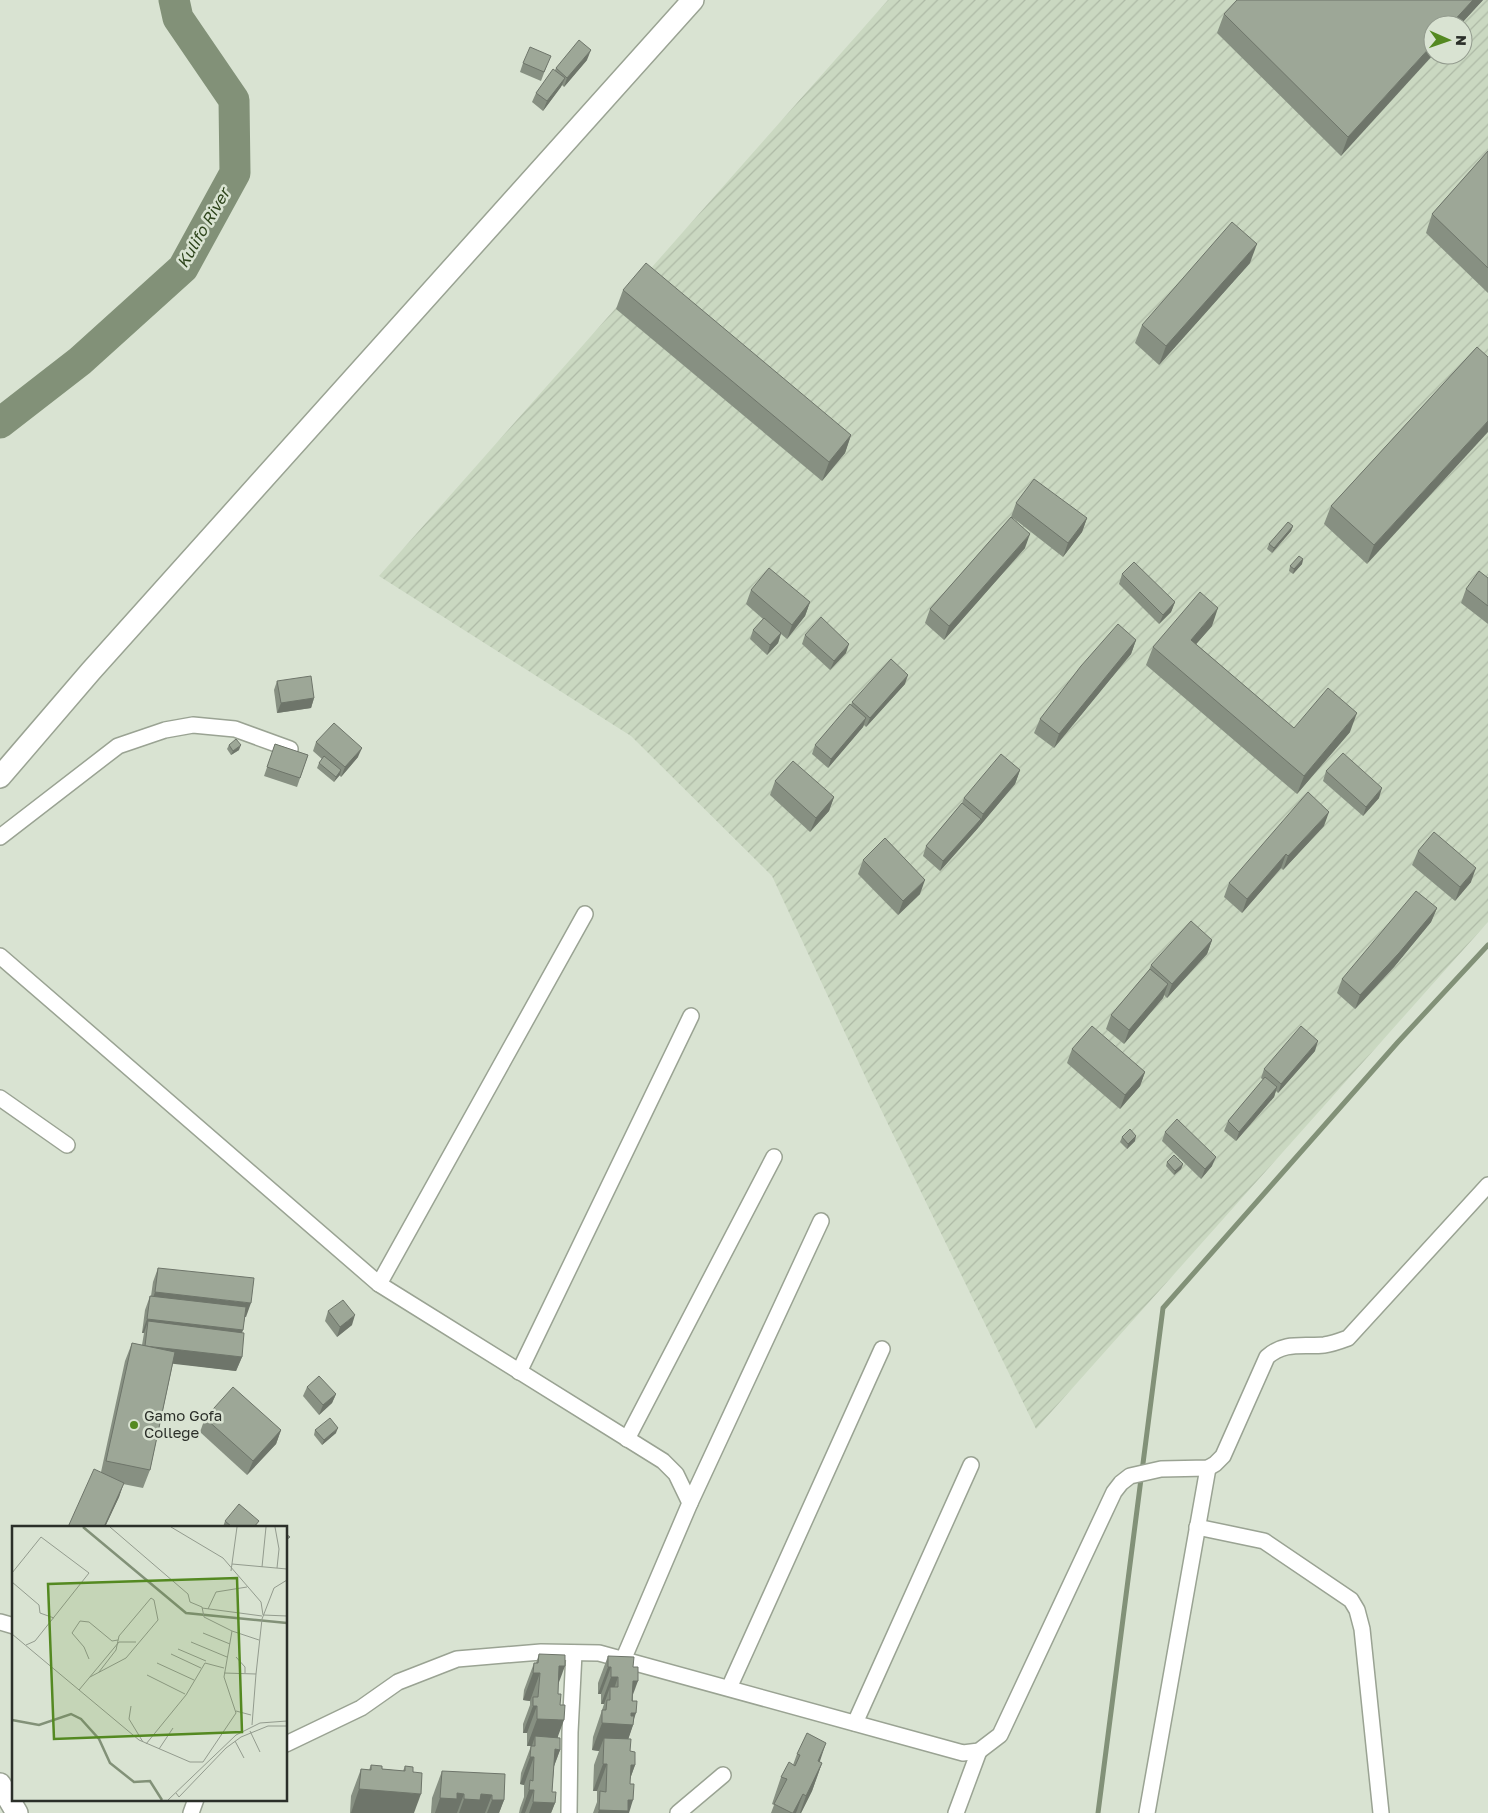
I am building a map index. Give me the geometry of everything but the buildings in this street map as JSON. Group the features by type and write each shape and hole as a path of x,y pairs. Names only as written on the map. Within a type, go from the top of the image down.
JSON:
{"street":[{"path":"0,777 97,663 694,0"},
{"path":"0,837 118,746 166,730 193,725 235,729 290,749"},
{"path":"379,1284 585,914"},
{"path":"0,956 379,1284 663,1461 676,1474 690,1503"},
{"path":"519,1372 691,1016"},
{"path":"0,1098 67,1145"},
{"path":"627,1439 774,1157"},
{"path":"956,1813 979,1751 1000,1734 1114,1492 1120,1483 1130,1476 1160,1469 1208,1468 1215,1464 1223,1456 1267,1357 1274,1350 1284,1346 1327,1345 1348,1338 1488,1185"},
{"path":"623,1660 690,1503 821,1221"},
{"path":"729,1688 882,1348"},
{"path":"855,1723 971,1465"},
{"path":"1147,1813 1208,1468"},
{"path":"1197,1527 1264,1541 1351,1600 1357,1610 1362,1629 1382,1813"},
{"path":"288,1743 361,1708 398,1682 458,1659 541,1652 599,1653 962,1753 979,1751"},
{"path":"569,1813 570,1732 574,1653"},
{"path":"678,1813 723,1775"},
{"path":"0,1784 17,1813"},
{"path":"192,1813 196,1800"}],"shaded area":[{"path":"888,0 1488,0 1488,922 1036,1429 872,1091 772,876 631,736 379,576"}],"waterway":[{"name":"Kulifo River","path":"0,423 80,361 183,268 235,173 234,100 178,18 174,0"},
{"path":"1098,1813 1163,1308 1398,1042 1488,945"}],"place":[{"name":"Gamo Gofa College","path":"134,1425"}]}
